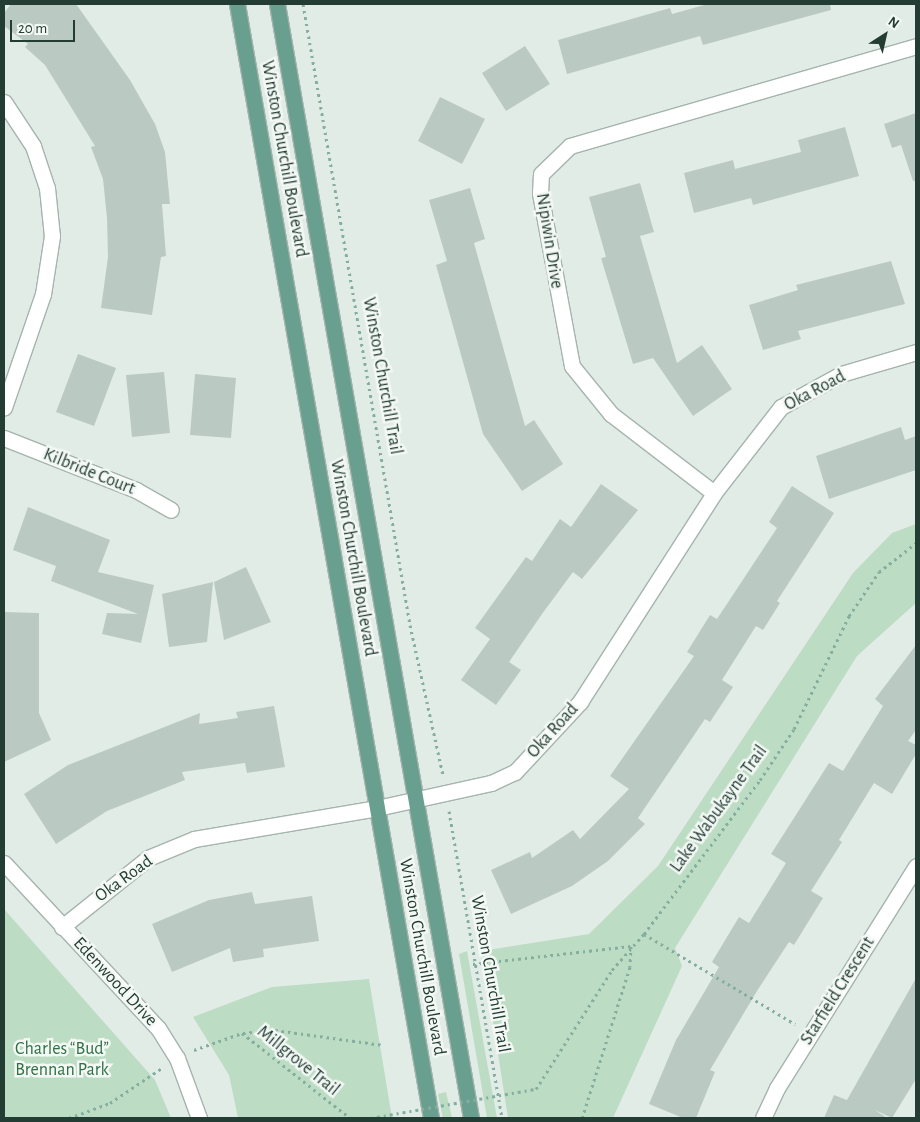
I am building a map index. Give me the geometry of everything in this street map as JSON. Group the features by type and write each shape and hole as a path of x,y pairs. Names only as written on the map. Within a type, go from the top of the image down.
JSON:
{"main road":[{"name":"Winston Churchill Boulevard","path":"237,4 432,1118"},
{"name":"Winston Churchill Boulevard","path":"277,4 470,1118"}],"street":[{"name":"Nipiwin Drive","path":"714,493 610,414 572,366 540,193 542,174 570,146 916,46"},
{"path":"4,102 33,146 47,188 52,236 43,294 4,407"},
{"name":"Oka Road","path":"62,927 148,858 194,840 415,800 490,783 515,772 552,735 580,702 714,493 780,407 841,374 916,352"},
{"name":"Kilbride Court","path":"4,438 136,490 171,510"},
{"name":"Edenwood Drive","path":"4,863 158,1028 177,1058 199,1118"},
{"name":"Starfield Crescent","path":"763,1118 811,1033 916,866"}],"path":[{"name":"Winston Churchill Trail","path":"303,4 410,625 439,751"},
{"name":"Lake Wabukayne Trail","path":"371,1118 536,1089 631,946 644,934 794,728 849,616 879,572 916,543"},
{"name":"Winston Churchill Trail","path":"452,834 473,964 502,1118"},
{"path":"644,934 811,1033"},
{"path":"473,964 631,946 630,967 582,1118"},
{"path":"242,1033 275,1030 383,1045"},
{"name":"Millgrove Trail","path":"69,1118 110,1102 177,1058 242,1033 350,1118"}],"green space":[{"path":"916,524 916,603 857,656 675,948 682,966 613,1118 508,1118 482,951 589,934 658,866 853,573 892,533"},
{"name":"Charles “Bud” Brennan Park","path":"4,909 155,1080 171,1118 4,1118"},
{"path":"467,951 497,1118 487,1118 459,954"},
{"path":"369,979 392,1118 238,1118 229,1075 193,1017 272,987"},
{"path":"446,1092 452,1118 443,1118 438,1094"}],"building":[{"path":"11,4 76,4 130,80 155,124 165,152 170,204 162,204 166,256 161,257 152,315 101,308 108,257 107,218 103,179 91,147 95,146 45,65 25,47 28,44 4,26 4,13"},
{"path":"708,4 830,4 831,10 703,45 700,36 567,74 558,40 670,8 672,14"},
{"path":"525,46 550,84 506,111 482,73"},
{"path":"440,97 485,119 462,164 418,141"},
{"path":"916,113 916,181 913,181 901,145 892,148 884,124"},
{"path":"845,127 859,176 753,205 751,198 694,213 684,173 733,160 735,169 801,152 798,140"},
{"path":"640,183 654,232 640,236 677,363 702,345 732,389 693,416 653,358 633,364 601,258 606,257 589,197"},
{"path":"470,188 485,239 474,243 525,426 534,420 563,464 522,491 483,434 436,265 447,261 429,200"},
{"path":"891,261 905,304 798,331 801,339 763,350 749,305 798,290 796,285"},
{"path":"78,354 116,368 94,426 56,412"},
{"path":"164,372 170,433 132,437 126,375"},
{"path":"195,374 236,378 231,438 190,435"},
{"path":"901,427 905,440 916,436 916,470 829,499 816,456"},
{"path":"601,484 638,510 582,579 573,572 542,614 509,662 521,670 496,705 461,680 490,639 475,628 526,557 532,561 560,519 571,527"},
{"path":"792,486 834,513 777,601 780,603 763,630 756,626 722,680 733,687 710,722 705,719 638,818 645,824 608,861 572,886 511,914 491,870 530,852 532,858 573,830 580,839 629,789 610,776 694,656 687,652 710,615 717,619 777,528 769,522"},
{"path":"28,507 110,540 98,572 154,585 141,643 102,634 107,613 138,614 51,581 56,566 13,550"},
{"path":"246,567 271,622 224,640 214,582"},
{"path":"213,582 207,642 169,647 162,594"},
{"path":"4,612 39,613 39,713 51,740 4,762"},
{"path":"916,645 916,730 908,741 916,745 916,754 892,794 874,783 839,840 842,842 811,891 823,898 794,945 789,942 710,1070 715,1072 696,1118 683,1118 649,1104 676,1040 719,967 712,962 739,917 749,923 786,863 771,854 829,763 843,771 883,706 875,699"},
{"path":"274,706 285,767 247,773 245,763 182,772 185,780 107,811 56,844 24,794 68,765 200,713 199,724 238,718 236,712"},
{"path":"252,892 255,904 312,896 319,941 263,949 264,957 233,962 230,948 172,972 152,924 209,900"},
{"path":"916,978 916,1079 892,1118 875,1110 887,1118 824,1118 834,1095 847,1100"}]}
